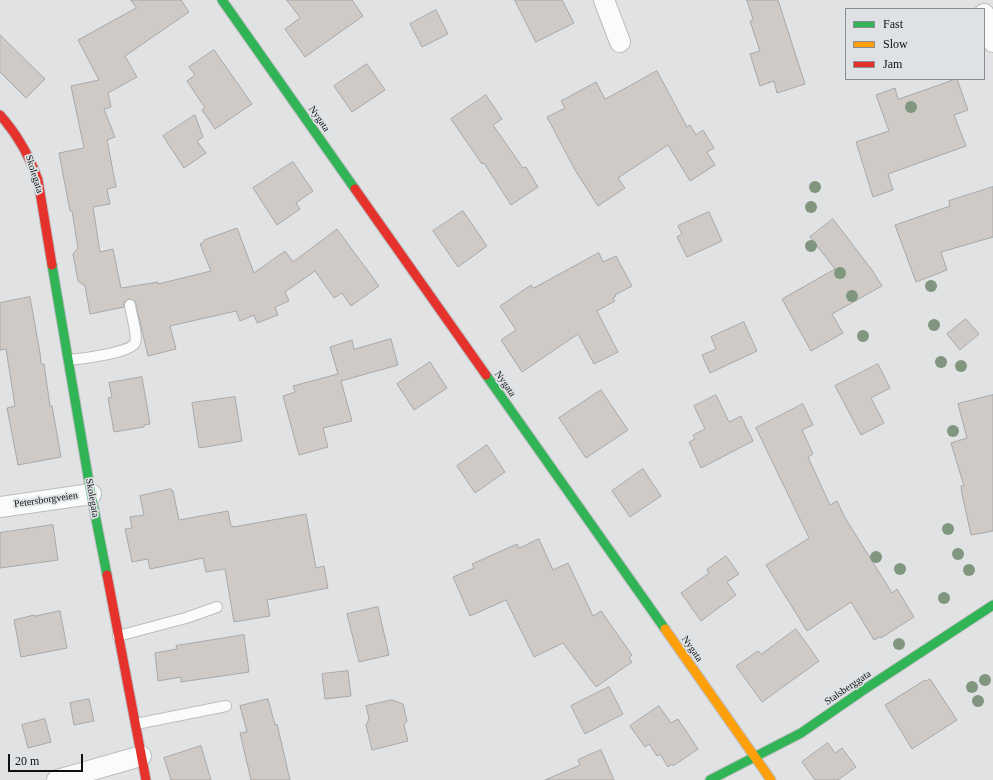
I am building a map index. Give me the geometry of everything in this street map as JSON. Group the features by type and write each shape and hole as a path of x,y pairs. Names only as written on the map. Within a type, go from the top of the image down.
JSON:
{"street":[{"name":"Nygata","path":"222,0 771,780"},
{"path":"604,0 620,42"},
{"path":"985,17 993,42"},
{"name":"Skolegata","path":"0,116 15,133 24,147 32,161 38,180 91,494 146,780"},
{"name":"Petersborgveien","path":"0,507 91,494"},
{"name":"Stalsberggata","path":"710,780 801,733 865,689 993,606"},
{"path":"57,780 141,756"}],"lane":[{"path":"68,360 96,357 132,346 135,343 135,334 130,305"},
{"path":"118,636 186,618 217,607"},
{"path":"136,724 226,706"}],"building":[{"path":"131,0 181,0 189,12 125,56 137,77 108,93 111,107 104,109 115,137 107,140 116,187 107,189 110,204 93,207 100,252 113,249 121,288 158,282 158,284 211,271 200,244 204,242 204,240 237,228 254,273 285,251 293,262 337,229 379,286 351,306 342,293 334,298 315,271 285,292 289,301 275,307 278,315 257,323 254,315 240,321 236,311 170,326 176,349 148,356 135,301 129,299 124,302 124,307 90,314 85,286 78,281 73,254 78,248 72,211 70,211 59,153 84,148 71,86 99,80 78,40 136,8"},
{"path":"287,0 352,0 363,16 305,57 285,29 300,18"},
{"path":"515,0 562,0 574,23 536,42"},
{"path":"747,0 778,0 805,84 777,93 774,81 760,86 750,54 760,51 750,21 753,20"},
{"path":"436,10 448,34 422,47 410,24"},
{"path":"0,35 45,79 26,98 0,72"},
{"path":"214,50 252,104 215,129 202,110 205,108 187,81 195,75 189,67"},
{"path":"367,64 385,90 352,112 334,86"},
{"path":"657,71 687,127 690,125 696,135 703,130 714,148 707,152 715,165 690,181 668,145 618,178 625,188 598,206 575,170 547,117 565,108 561,101 596,82 605,99"},
{"path":"957,80 968,110 954,115 966,146 888,174 893,190 873,197 856,142 889,131 876,95 895,88 898,99"},
{"path":"486,95 502,119 493,125 523,168 526,167 538,187 511,205 484,163 482,164 451,119"},
{"path":"195,115 203,137 197,141 206,153 184,168 163,136"},
{"path":"293,162 313,191 296,203 300,209 277,225 253,188"},
{"path":"993,187 993,237 941,252 947,270 916,282 895,225 950,206 949,201"},
{"path":"463,211 487,246 458,267 433,231"},
{"path":"709,212 722,241 687,257 677,237 682,234 678,226"},
{"path":"833,219 872,270 882,286 832,314 843,333 811,351 782,299 835,269 810,237"},
{"path":"599,253 603,262 616,256 632,286 615,295 616,296 613,298 615,301 597,311 618,352 594,364 578,334 522,372 501,340 516,330 500,306 531,285 533,288"},
{"path":"30,297 41,364 44,364 50,406 52,406 61,457 18,465 7,408 15,406 6,349 0,350 0,303"},
{"path":"966,319 979,334 960,350 947,334"},
{"path":"744,322 757,351 710,373 702,355 716,349 711,337"},
{"path":"391,339 398,365 341,381 352,421 323,428 328,447 299,455 283,396 295,392 293,386 338,374 330,347 352,340 354,349"},
{"path":"430,362 447,388 414,410 397,384"},
{"path":"878,364 890,388 871,398 884,423 861,435 835,386"},
{"path":"142,377 150,424 144,425 144,427 114,432 108,398 112,397 109,383"},
{"path":"601,390 628,430 586,458 559,418"},
{"path":"716,395 729,422 741,416 753,441 701,468 689,442 695,439 693,435 705,429 694,406"},
{"path":"993,395 993,531 971,535 962,494 961,486 964,486 951,443 967,438 958,404"},
{"path":"235,397 242,441 199,448 192,403"},
{"path":"803,404 813,425 802,430 813,454 808,457 830,505 837,501 844,516 892,593 897,589 914,617 881,638 880,637 874,640 851,602 807,631 766,565 809,538 756,428"},
{"path":"487,445 505,472 475,493 457,466"},
{"path":"643,469 661,496 630,517 612,491"},
{"path":"171,489 173,491 179,520 228,511 231,526 233,527 306,514 316,568 324,566 328,588 267,600 270,616 234,622 225,569 206,572 203,558 150,569 148,559 132,562 125,529 132,528 130,517 144,515 140,496"},
{"path":"53,525 58,560 0,568 0,533"},
{"path":"539,539 553,570 568,563 593,616 601,611 632,655 629,658 632,662 596,687 563,643 534,657 506,600 470,616 453,577 474,568 472,564 517,544 519,548"},
{"path":"726,556 739,574 727,582 736,595 701,621 681,593 709,573 707,570"},
{"path":"378,607 389,655 359,662 347,614"},
{"path":"60,611 67,648 21,657 14,620"},
{"path":"796,629 819,661 762,702 736,666 758,651 761,654"},
{"path":"244,635 249,672 181,682 181,677 158,681 155,653 177,649 176,646"},
{"path":"348,671 351,696 325,699 322,674"},
{"path":"930,679 957,720 912,749 885,705 925,680"},
{"path":"609,687 623,714 585,734 571,706"},
{"path":"89,699 94,721 74,725 70,703"},
{"path":"268,699 275,725 277,724 290,780 251,780 240,733 247,732 240,706"},
{"path":"392,700 403,704 407,721 404,725 408,741 372,750 366,725 369,719 366,706"},
{"path":"659,706 671,723 678,719 698,749 673,766 672,764 668,767 660,754 657,756 649,744 645,747 630,726"},
{"path":"45,719 51,742 28,748 22,725"},
{"path":"828,743 835,753 842,748 856,767 838,780 815,780 802,762"},
{"path":"201,746 211,780 171,780 164,758"},
{"path":"601,750 614,780 545,780 580,765 578,760"}],"traffic: fast":[{"path":"222,0 355,189"},
{"path":"52,265 91,494 107,575"},
{"path":"486,375 665,629"},
{"path":"710,780 801,733 993,605"}],"traffic: slow":[{"path":"665,629 771,780"}],"traffic: jam":[{"path":"0,115 22,145 38,180 52,265"},
{"path":"355,189 486,375"},
{"path":"107,575 146,780"}]}
